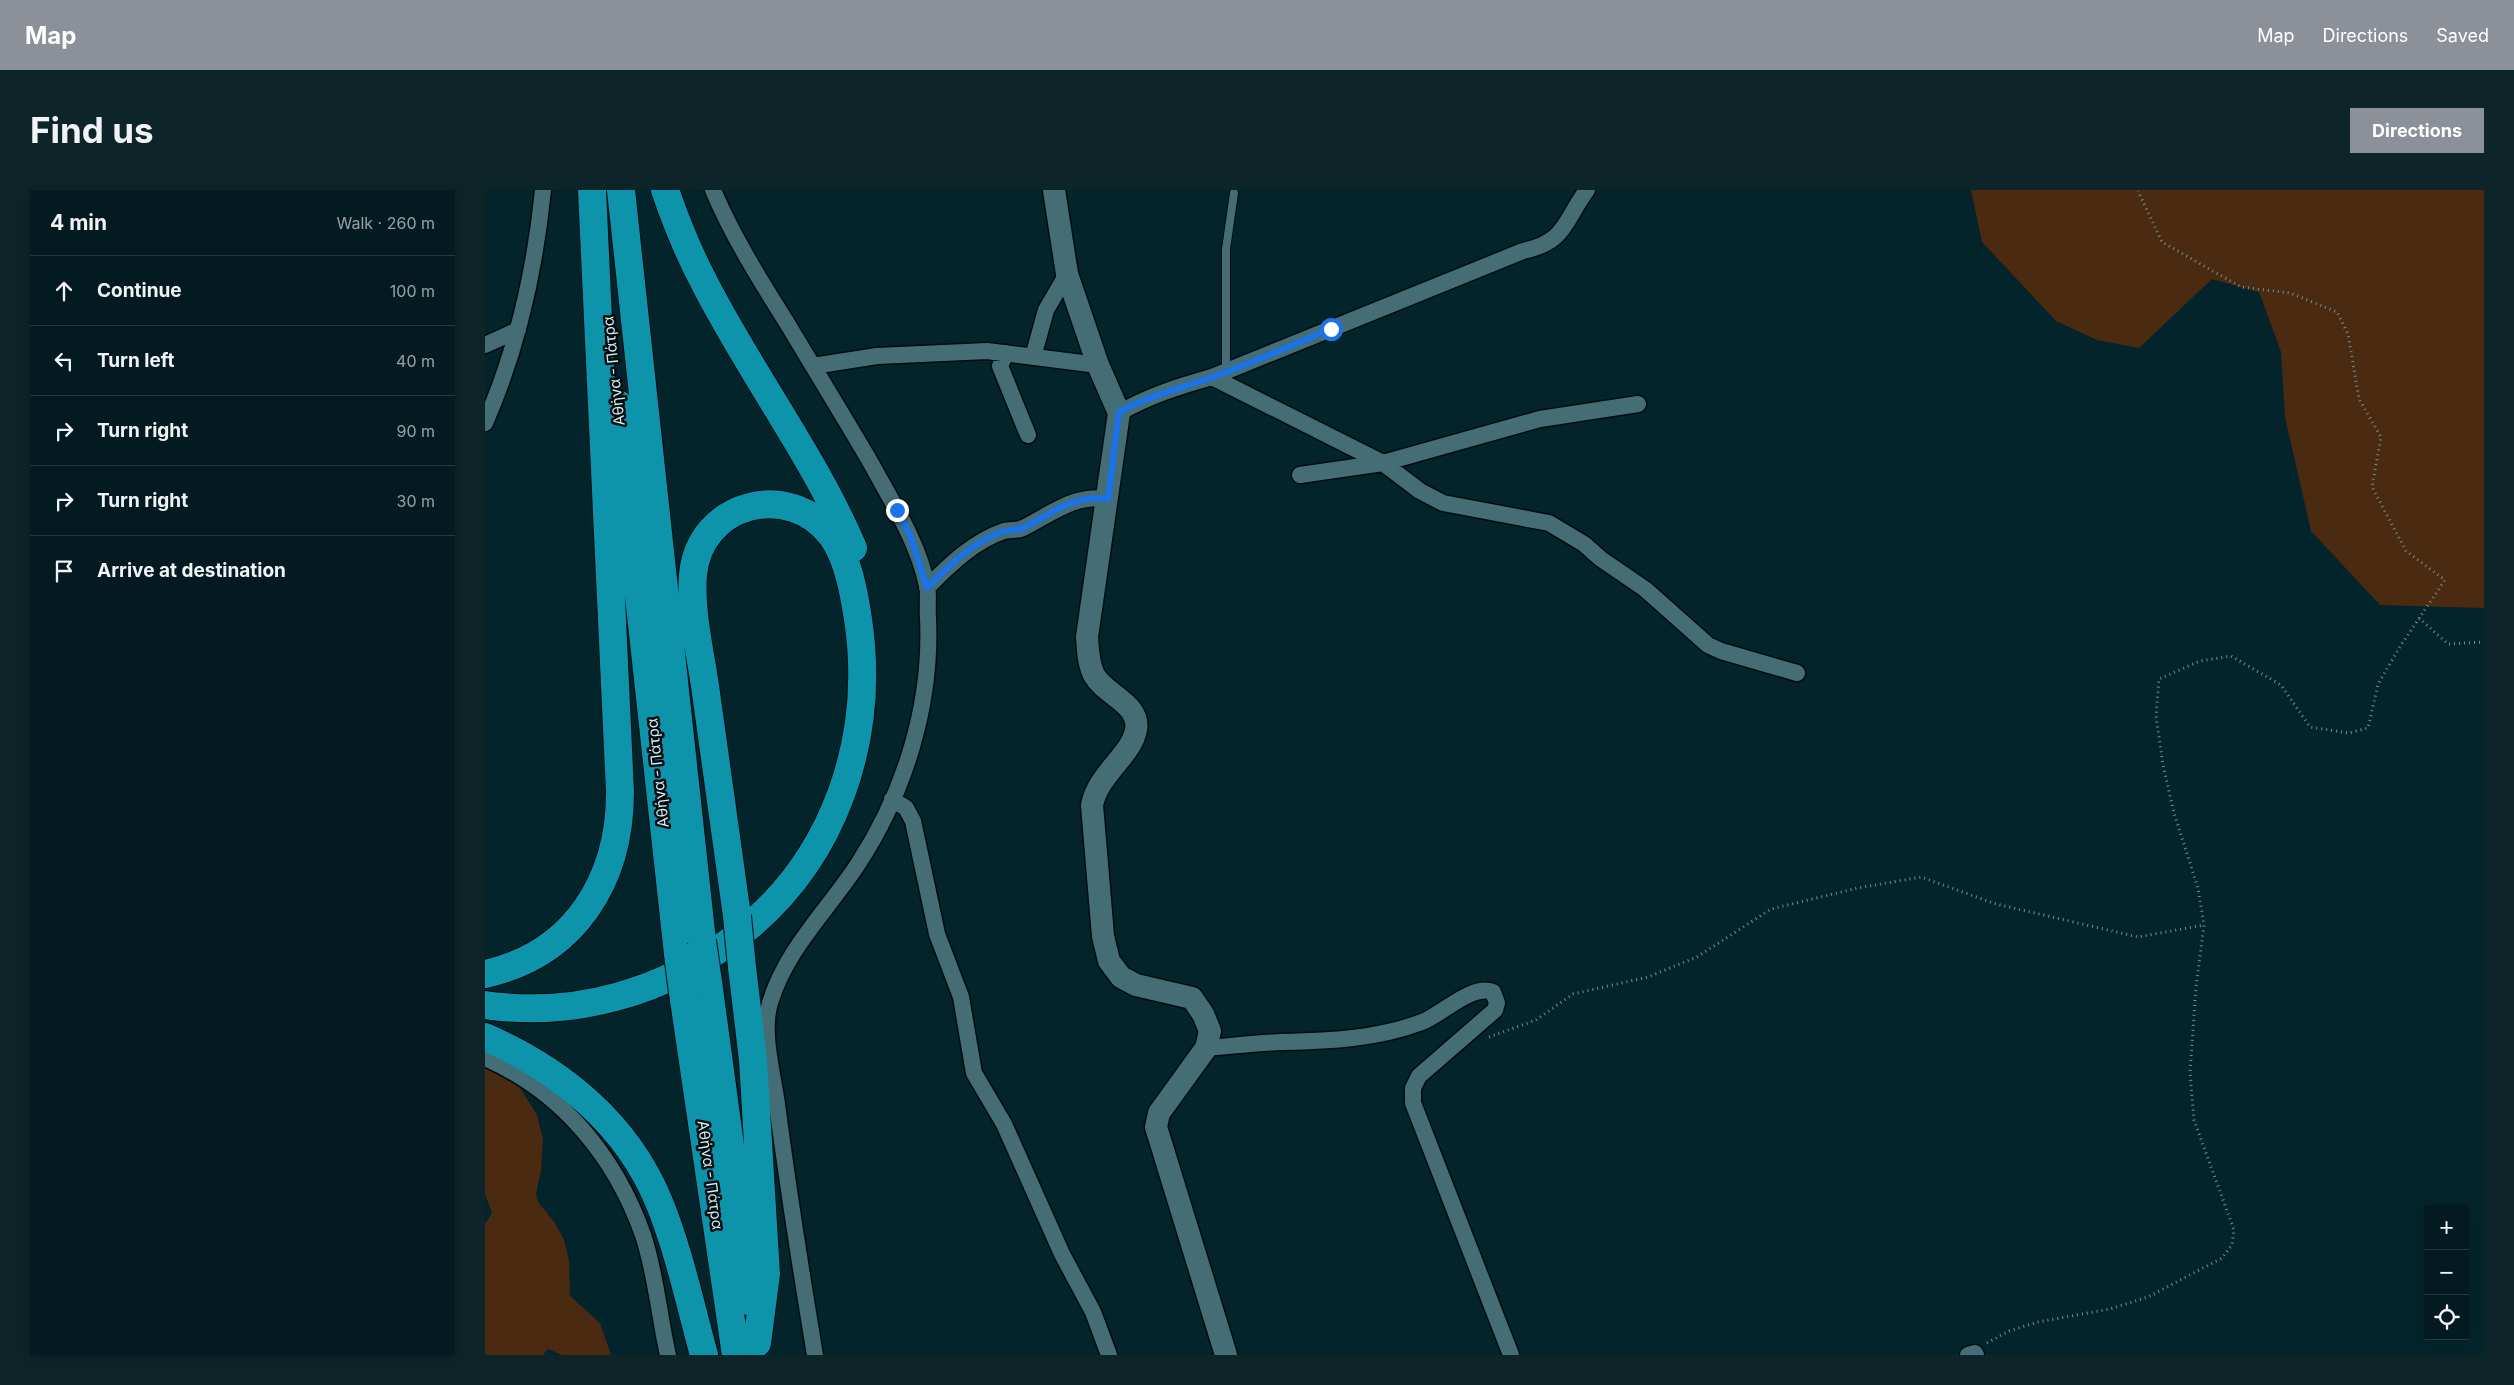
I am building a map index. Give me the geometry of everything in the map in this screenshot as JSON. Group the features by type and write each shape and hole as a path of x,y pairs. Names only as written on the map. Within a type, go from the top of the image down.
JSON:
{"highway":[{"name":"Αθήνα - Πάτρα","path":"593,190 677,954 696,994"},
{"path":"485,974 519,963 540,952 575,922 602,883 617,839 620,792 593,190"},
{"name":"Αθήνα - Πάτρα","path":"621,190 702,941 696,994 751,1351"},
{"path":"485,1020 539,1023 592,1018 618,1012 669,996 734,957 773,925 806,888 820,868 837,840 854,802 868,750 876,693 875,644 869,606 854,549 819,478 704,284 678,226 665,190"},
{"path":"485,1005 534,1009 568,1006 601,1001 666,980 711,955 758,920 794,881 823,838 841,797 855,748 862,693 861,637 850,582 834,540 823,526 809,515 793,508 776,504 758,504 741,509 719,523 702,543 693,577 698,633 737,916 742,968 753,1060 766,1274 751,1351"},
{"path":"485,1037 538,1063 574,1088 600,1113 623,1140 642,1169 658,1201 671,1234 704,1355"}],"street":[{"path":"485,424 497,396 518,330 534,254 543,190"},
{"path":"713,190 727,222 746,256 813,366 910,535 927,588 929,643 926,677 919,721 908,760 893,799 879,828 858,864 790,956 768,1007 769,1052 793,1222 815,1355"},
{"path":"1054,190 1067,274 1098,365 1119,412 1087,637 1089,657 1094,674 1104,688 1131,710 1137,721 1136,733 1099,783 1094,793 1092,805 1103,936 1109,961 1121,978 1136,985 1182,994 1192,998 1211,1031 1206,1048 1159,1114 1155,1127 1226,1355"},
{"path":"1119,412 1179,386 1219,374 1523,251 1541,247 1557,238 1587,190"},
{"path":"1033,357 1046,310 1067,274"},
{"path":"485,345 518,330"},
{"path":"813,366 877,356 987,351 1098,365"},
{"path":"1006,353 1001,366 1028,435"},
{"path":"1219,374 1383,463 1420,491 1443,503 1549,523 1584,544 1601,559 1645,590 1708,645 1797,673"},
{"path":"1300,475 1383,463 1540,419 1638,404"},
{"path":"927,588 965,553 998,534 1005,531 1020,530 1066,504 1091,496 1108,499"},
{"path":"893,799 906,808 913,821 937,934 961,997 973,1073 1010,1137 1062,1254 1093,1312 1109,1355"},
{"path":"1206,1048 1281,1042 1325,1042 1396,1030 1425,1021 1475,992 1487,990 1493,992 1497,1003 1495,1010 1419,1076 1413,1088 1413,1103 1511,1355"},
{"path":"485,1058 503,1066 540,1088 561,1106 598,1148 625,1195 643,1235 668,1355"}],"lane":[{"path":"1219,374 1226,249 1234,193"}],"path":[{"path":"1973,1354 2002,1335 2038,1322 2110,1309 2149,1297 2215,1262 2229,1250 2234,1230 2220,1186 2200,1139 2195,1120 2190,1072 2196,988 2204,925 2198,888 2174,813 2163,765 2156,716 2159,679 2200,661 2231,656 2281,685 2310,727 2349,733 2368,728 2379,684 2419,618 2445,580 2406,551 2372,487 2381,437 2359,399 2347,334 2337,312 2290,293 2241,287 2162,242 2138,192"},
{"path":"2419,618 2449,644 2484,642"},
{"path":"1481,1040 1536,1020 1573,994 1648,977 1697,958 1771,909 1858,888 1921,877 1996,904 2138,937 2204,925"}],"shaded area":[{"path":"1971,190 2484,190 2484,608 2380,605 2311,531 2285,417 2281,352 2259,292 2212,279 2139,348 2097,340 2056,321 1982,242"},
{"path":"485,1067 517,1083 537,1115 543,1140 541,1170 536,1194 538,1202 555,1223 564,1240 569,1260 570,1296 600,1323 611,1355 562,1355 548,1349 543,1355 485,1355 485,1224 492,1213 485,1194"}],"route":[{"path":"897,510 910,535 927,588 947,567 965,553 990,538 1005,531 1020,530 1066,504 1091,496 1108,499 1119,412 1179,386 1212,377 1331,329"}]}
